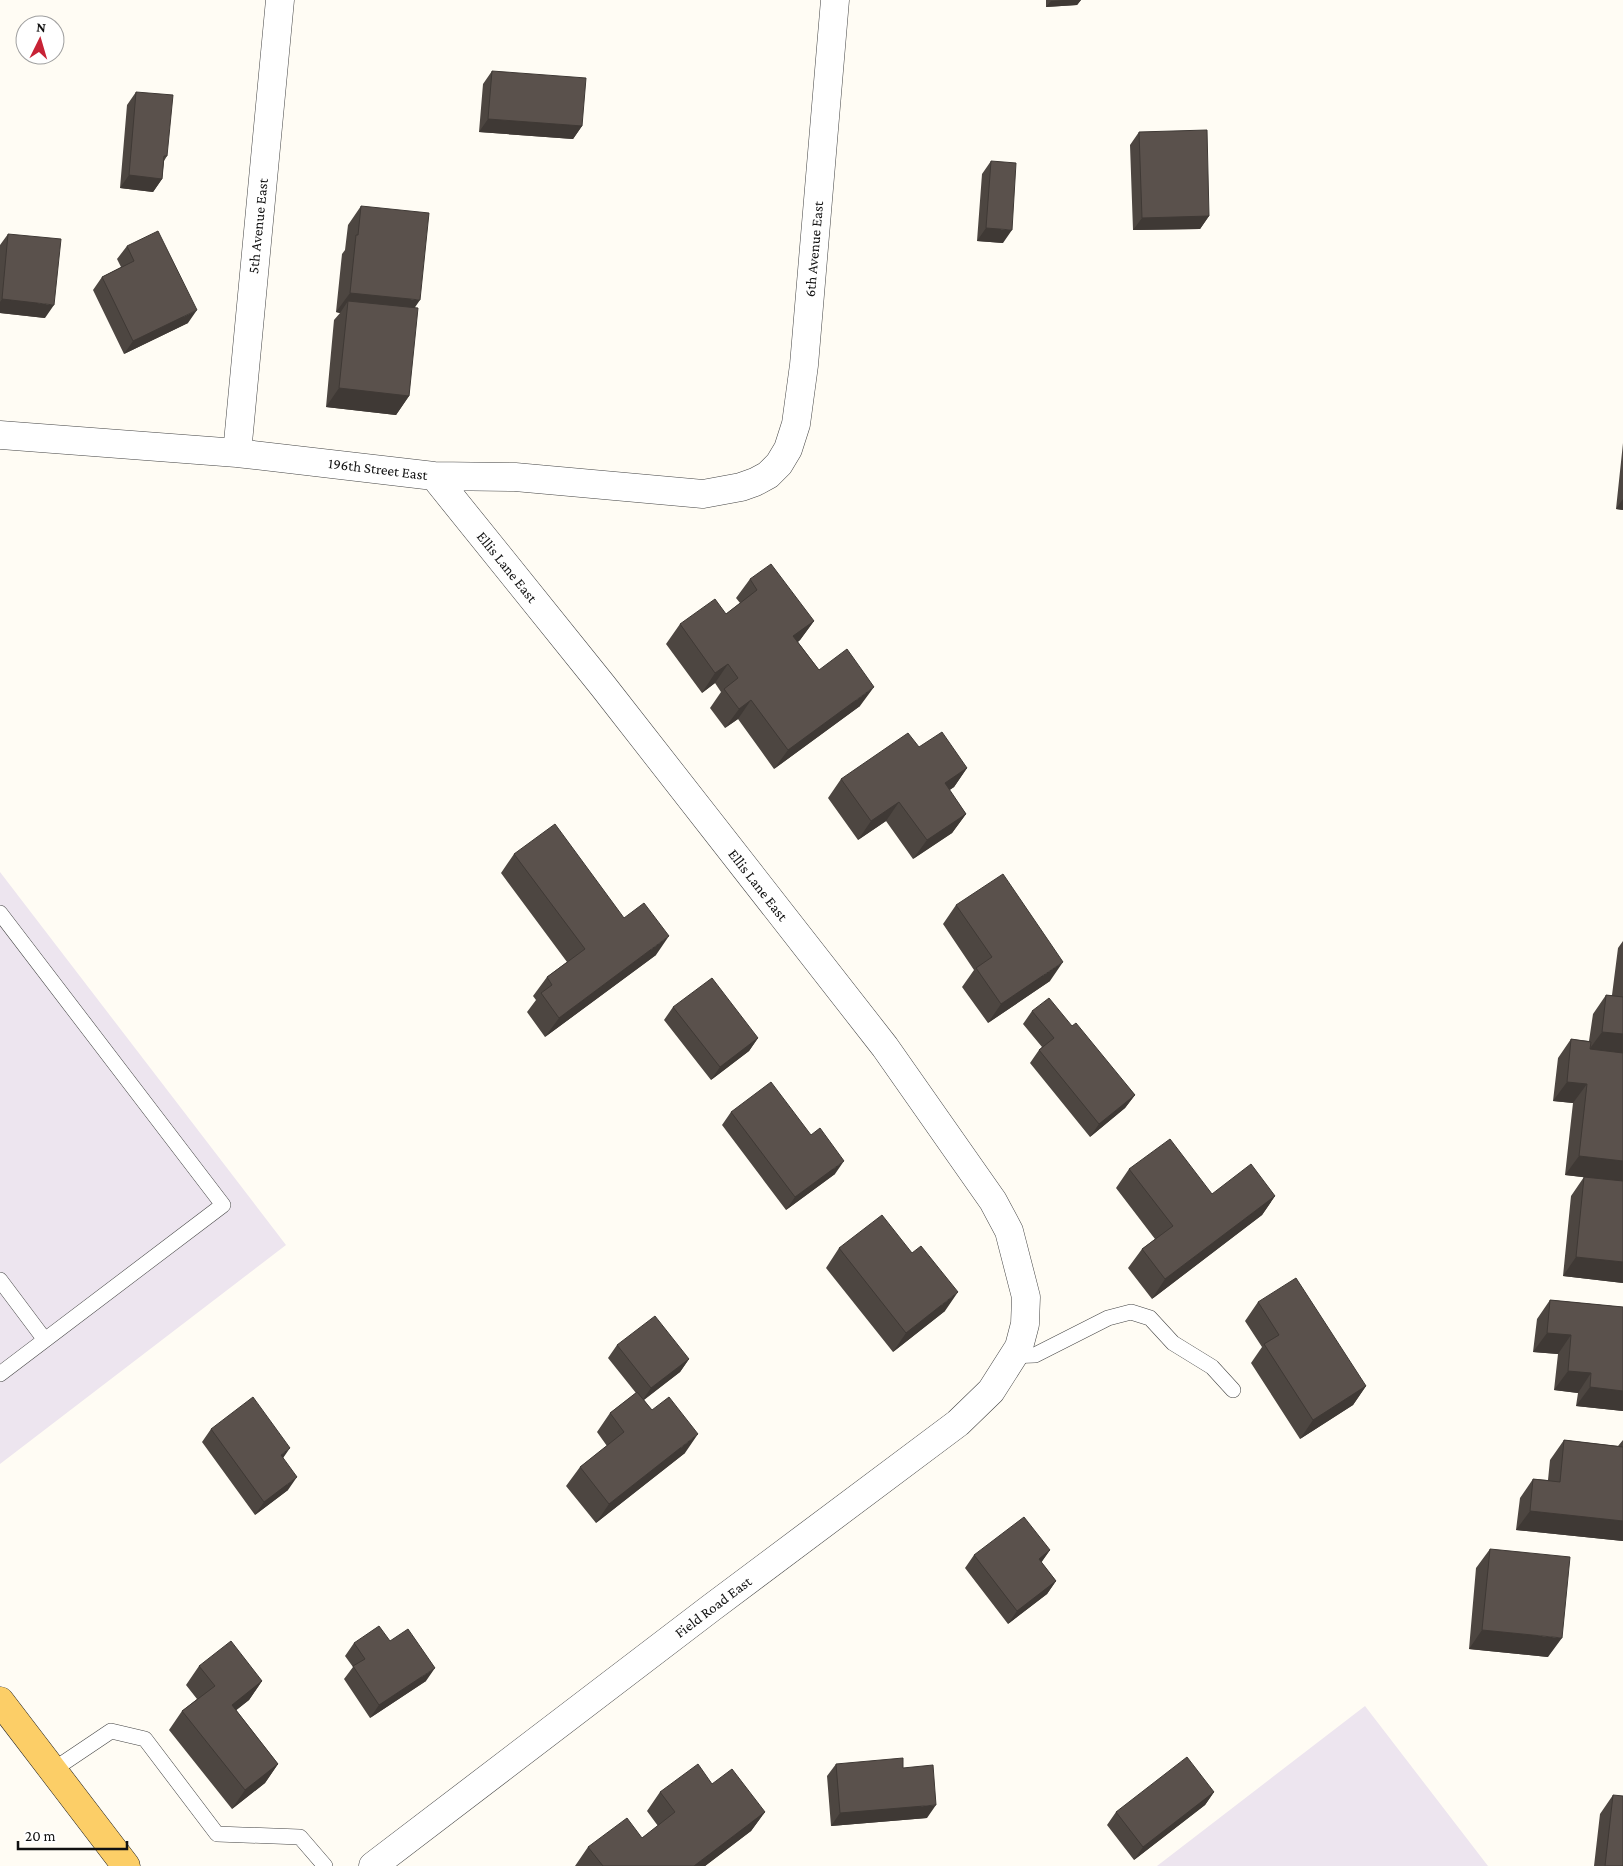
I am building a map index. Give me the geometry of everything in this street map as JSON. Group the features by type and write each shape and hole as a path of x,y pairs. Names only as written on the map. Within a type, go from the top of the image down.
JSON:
{"main road":[{"path":"0,1701 126,1866"}],"street":[{"name":"5th Avenue East","path":"237,453 280,0"},
{"name":"6th Avenue East","path":"755,482 768,475 779,464 788,449 796,424 804,365 835,0"},
{"name":"196th Street East","path":"0,436 237,453 434,476 515,477 703,494 741,487 755,482"},
{"name":"Ellis Lane East","path":"434,476 603,686 885,1047 987,1193 1009,1231 1026,1297 1025,1324"},
{"name":"Field Road East","path":"373,1866 958,1423 991,1391 1019,1347 1025,1324"}],"lane":[{"path":"0,913 223,1205 0,1374"},
{"path":"0,1280 45,1340"},
{"path":"1013,1356 1035,1355 1108,1318 1131,1312 1150,1318 1173,1343 1212,1367 1233,1390"},
{"path":"53,1770 111,1731 145,1739 217,1834 300,1837 325,1866"}],"shaded area":[{"path":"0,872 286,1245 0,1464"},
{"path":"1365,1706 1488,1866 1157,1866"}],"building":[{"path":"492,71 586,78 582,126 488,119"},
{"path":"136,92 173,95 167,156 164,156 162,179 129,175"},
{"path":"1207,130 1209,216 1142,218 1139,132"},
{"path":"991,161 1016,163 1012,230 986,228"},
{"path":"361,206 429,213 420,300 350,293"},
{"path":"158,231 197,310 133,341 102,277 134,261 127,246"},
{"path":"8,234 61,239 54,305 2,299"},
{"path":"348,301 418,308 409,396 339,388"},
{"path":"771,564 814,621 793,636 819,670 847,649 874,687 788,750 751,700 739,709 724,689 738,678 728,664 715,673 680,624 715,599 726,614 757,590 750,579"},
{"path":"942,732 967,768 945,783 966,814 927,840 899,802 871,821 841,779 908,733 919,747"},
{"path":"555,824 624,918 644,903 669,936 559,1018 541,993 552,985 547,977 585,949 514,854"},
{"path":"1003,874 1063,962 1001,1004 976,968 992,957 956,905"},
{"path":"712,978 758,1038 720,1067 673,1007"},
{"path":"1606,995 1623,997 1623,1034 1602,1032"},
{"path":"1049,998 1072,1026 1076,1023 1135,1095 1099,1124 1039,1050 1054,1038 1032,1011"},
{"path":"1571,1039 1591,1042 1590,1049 1623,1053 1623,1161 1579,1156 1587,1084 1567,1082"},
{"path":"771,1082 811,1135 820,1128 844,1161 795,1197 731,1112"},
{"path":"1170,1139 1212,1194 1251,1164 1275,1196 1165,1279 1142,1249 1173,1226 1129,1169"},
{"path":"1584,1177 1623,1181 1623,1262 1576,1257"},
{"path":"882,1215 912,1253 921,1246 958,1292 906,1333 839,1248"},
{"path":"1296,1278 1366,1386 1313,1420 1264,1344 1279,1335 1258,1302"},
{"path":"1550,1300 1623,1307 1623,1391 1590,1387 1591,1373 1568,1371 1571,1335 1547,1333"},
{"path":"655,1316 689,1359 651,1388 617,1345"},
{"path":"637,1392 652,1410 669,1397 698,1434 609,1504 580,1467 624,1432 610,1413"},
{"path":"253,1397 290,1448 281,1455 297,1477 264,1502 211,1429"},
{"path":"1564,1440 1623,1447 1623,1521 1530,1511 1533,1479 1560,1482"},
{"path":"1024,1517 1050,1550 1039,1559 1056,1581 1017,1611 974,1555"},
{"path":"1490,1549 1570,1557 1562,1638 1482,1630"},
{"path":"379,1626 390,1641 408,1629 435,1668 379,1705 353,1666 365,1659 354,1643"},
{"path":"231,1641 262,1681 232,1705 278,1764 245,1790 182,1711 215,1686 199,1666"},
{"path":"1187,1757 1214,1792 1143,1847 1116,1812"},
{"path":"903,1758 903,1768 933,1765 936,1805 840,1813 836,1764"},
{"path":"698,1764 712,1784 732,1769 765,1812 694,1866 603,1866 588,1847 627,1818 642,1838 675,1812 660,1792"},
{"path":"1613,1795 1623,1796 1623,1866 1605,1866"}]}
